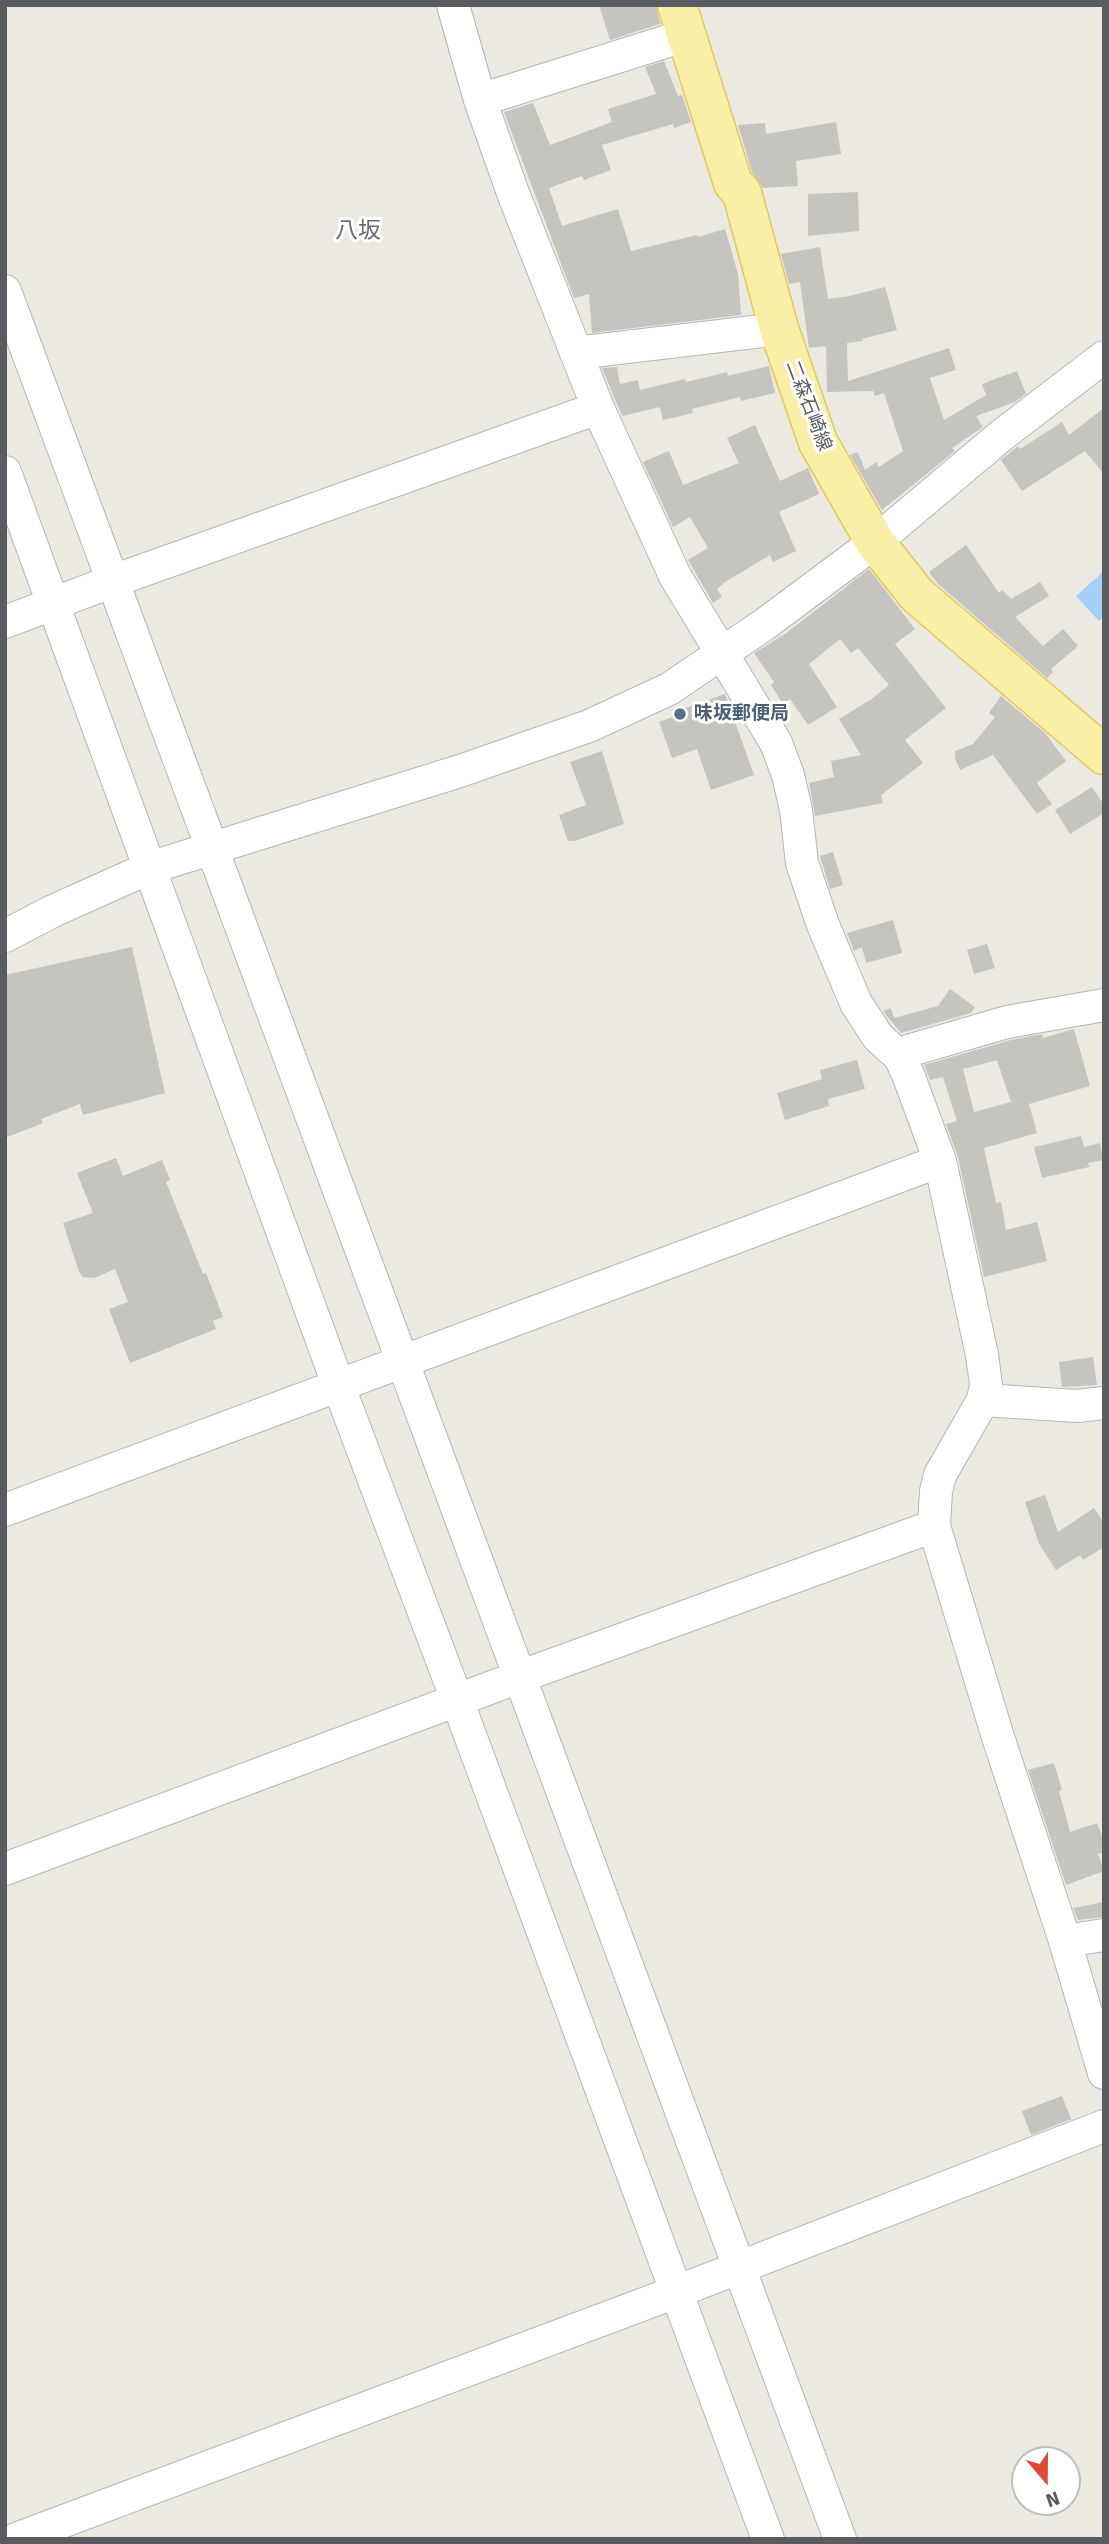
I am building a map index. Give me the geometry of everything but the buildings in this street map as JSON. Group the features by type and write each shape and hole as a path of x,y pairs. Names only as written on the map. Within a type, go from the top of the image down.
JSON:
{"main road":[{"name":"二森石崎線","path":"682,20 733,183 742,193 779,330 818,442 875,542 917,595 1104,755"}],"street":[{"path":"453,5 480,100 513,192 598,408 675,576 776,743 788,775 796,810 802,863 848,988 878,1037 900,1057 940,1161 982,1355 986,1385 983,1400 940,1475 936,1491 934,1526 1104,2073"},
{"path":"480,100 682,20"},
{"path":"5,291 840,2539"},
{"path":"576,353 779,330"},
{"path":"5,936 53,911 149,868 460,771 589,726 669,689 875,542 1002,436 1104,357"},
{"path":"5,622 113,580 598,408"},
{"path":"5,472 339,1387 768,2539"},
{"path":"900,1057 911,1050 1007,1022 1104,1005"},
{"path":"5,1510 940,1161"},
{"path":"983,1400 1077,1406 1104,1403"},
{"path":"5,1869 934,1526"},
{"path":"1065,1941 1104,1935"},
{"path":"16,2539 676,2292 1104,2126"}],"water":[{"path":"1104,571 1104,617 1099,621 1076,596"}],"place":[{"name":"味坂郵便局","path":"680,714"}],"district":[{"name":"八坂","path":"358,232"}]}
